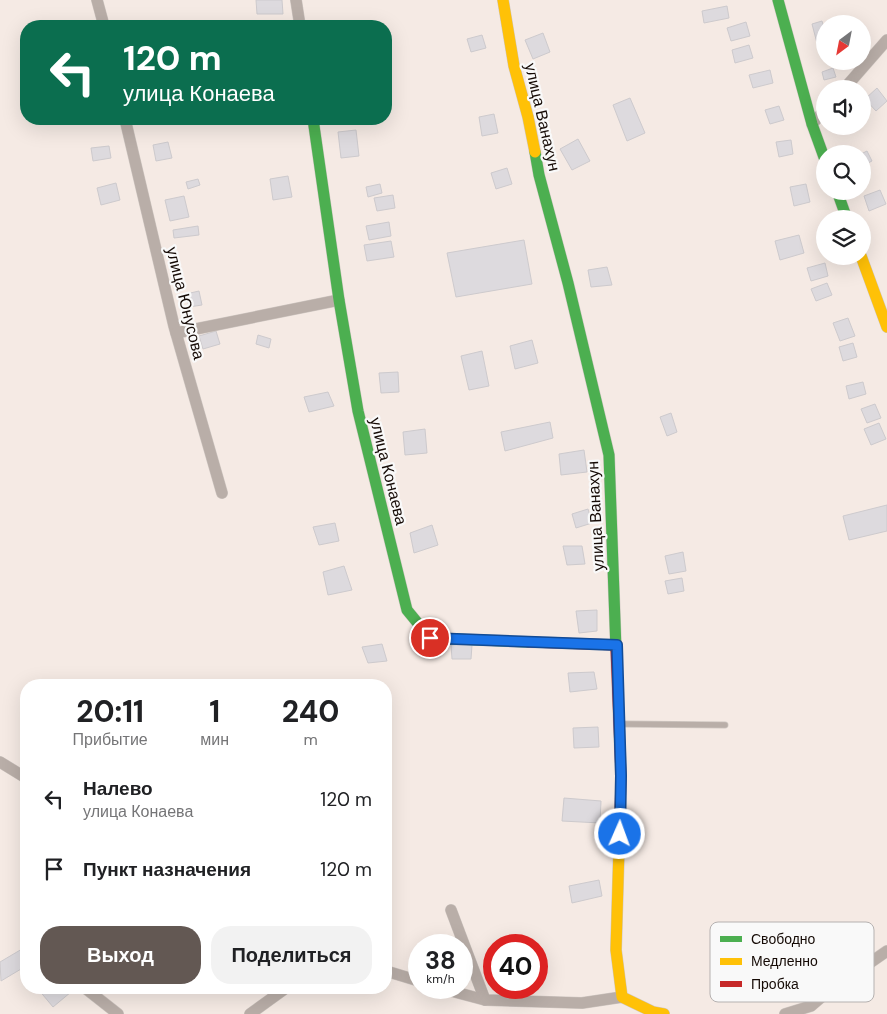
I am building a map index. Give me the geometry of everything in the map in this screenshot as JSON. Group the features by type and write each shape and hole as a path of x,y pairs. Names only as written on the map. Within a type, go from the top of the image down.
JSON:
{"street":[{"path":"97,0 102,20"},
{"path":"296,0 299,20"},
{"name":"улица Ванахун","path":"504,0 514,66 528,117 539,175 570,292 609,455 621,776 616,950 622,997"},
{"path":"778,0 812,124 820,145"},
{"path":"852,80 887,40"},
{"path":"812,124 816,120"},
{"name":"улица Юнусова","path":"126,125 176,333 222,493"},
{"name":"улица Конаева","path":"314,125 339,300 358,411 408,610 430,638 617,645"},
{"path":"864,265 887,327"},
{"path":"176,333 339,300"},
{"path":"0,762 20,774"},
{"path":"451,910 485,1000"},
{"path":"874,960 887,951"},
{"path":"392,973 408,978"},
{"path":"93,994 118,1014"},
{"path":"250,1014 278,994"},
{"path":"473,997 485,1000 582,1003 622,997 656,1013"},
{"path":"785,1014 811,1006 816,1002"},
{"path":"811,1006 820,1014"}],"lane":[{"path":"620,724 725,725"}],"building":[{"path":"256,0 282,0 283,14 257,14"},
{"path":"727,6 729,18 704,23 702,11"},
{"path":"746,22 750,36 731,41 727,28"},
{"path":"816,23 816,39 812,24"},
{"path":"543,33 550,52 533,59 525,40"},
{"path":"482,35 486,48 471,52 467,39"},
{"path":"749,45 753,58 735,63 732,50"},
{"path":"770,70 773,83 753,88 749,75"},
{"path":"834,70 836,77 824,80 822,72"},
{"path":"877,88 887,101 876,111 871,106 871,94"},
{"path":"630,98 645,133 627,141 613,105"},
{"path":"779,106 784,120 770,124 765,110"},
{"path":"494,114 498,133 482,136 479,117"},
{"path":"356,130 359,156 341,158 338,132"},
{"path":"578,139 590,161 572,170 560,149"},
{"path":"791,140 793,154 779,157 776,142"},
{"path":"168,142 172,158 156,161 153,145"},
{"path":"109,146 111,158 93,161 91,148"},
{"path":"507,168 512,184 496,189 491,173"},
{"path":"288,176 292,197 273,200 270,179"},
{"path":"198,179 200,185 188,189 186,182"},
{"path":"116,183 120,200 101,205 97,188"},
{"path":"380,184 382,193 368,197 366,187"},
{"path":"806,184 810,202 794,206 790,187"},
{"path":"880,190 886,204 869,210 865,200 871,200 871,193"},
{"path":"393,195 395,208 377,211 374,198"},
{"path":"184,196 189,217 170,221 165,200"},
{"path":"389,222 391,236 369,240 366,226"},
{"path":"198,226 199,235 174,238 173,230"},
{"path":"799,235 804,253 780,260 775,241"},
{"path":"524,240 532,284 456,297 447,253"},
{"path":"391,241 394,257 367,261 364,245"},
{"path":"825,265 828,276 811,281 807,268"},
{"path":"607,267 612,285 591,287 588,270"},
{"path":"827,283 832,295 816,301 811,289"},
{"path":"199,291 202,305 189,307 186,294"},
{"path":"848,318 855,336 840,341 833,323"},
{"path":"216,331 220,344 203,349 199,336"},
{"path":"258,335 271,339 269,348 256,344"},
{"path":"532,340 538,363 515,369 510,346"},
{"path":"853,343 857,357 843,361 839,347"},
{"path":"482,351 489,386 469,390 461,356"},
{"path":"398,372 399,392 381,393 379,373"},
{"path":"863,382 866,394 849,399 846,386"},
{"path":"328,392 334,406 309,412 304,397"},
{"path":"875,404 881,418 867,423 861,409"},
{"path":"671,413 677,432 667,436 660,417"},
{"path":"550,422 553,438 505,451 501,432"},
{"path":"879,423 886,439 871,445 864,429"},
{"path":"425,429 427,453 405,455 403,432"},
{"path":"584,450 587,472 561,475 559,454"},
{"path":"887,505 887,531 849,540 843,516"},
{"path":"588,509 592,523 576,528 572,514"},
{"path":"335,523 339,541 319,545 313,527"},
{"path":"432,525 438,545 414,553 410,533"},
{"path":"563,546 582,546 585,564 567,565"},
{"path":"683,552 686,571 669,574 665,556"},
{"path":"344,566 352,590 328,595 323,572"},
{"path":"682,578 684,591 668,594 665,581"},
{"path":"597,610 597,631 579,633 576,611"},
{"path":"382,644 387,661 368,663 362,647"},
{"path":"451,645 472,645 471,659 452,659"},
{"path":"594,672 597,689 570,692 568,673"},
{"path":"598,727 599,747 574,748 573,728"},
{"path":"564,798 601,801 600,823 562,821"},
{"path":"599,880 602,896 572,903 569,886"},
{"path":"20,950 20,970 1,981 0,962"},
{"path":"42,994 69,994 53,1007"}],"traffic: fast":[{"path":"778,0 812,124 820,145"},
{"path":"314,125 339,300 358,411 407,610 430,638 528,642"},
{"path":"535,152 539,175 568,283 609,455 616,650"},
{"path":"840,200 844,210"}],"traffic: slow":[{"path":"503,0 514,66 528,117 535,152"},
{"path":"864,265 887,327"},
{"path":"620,814 616,950 622,997 653,1012 664,1014"}],"traffic: jam":[{"path":"528,642 617,645"},
{"path":"616,650 621,776 620,814"}],"route":[{"path":"430,638 617,645 621,776 620,834"}]}
